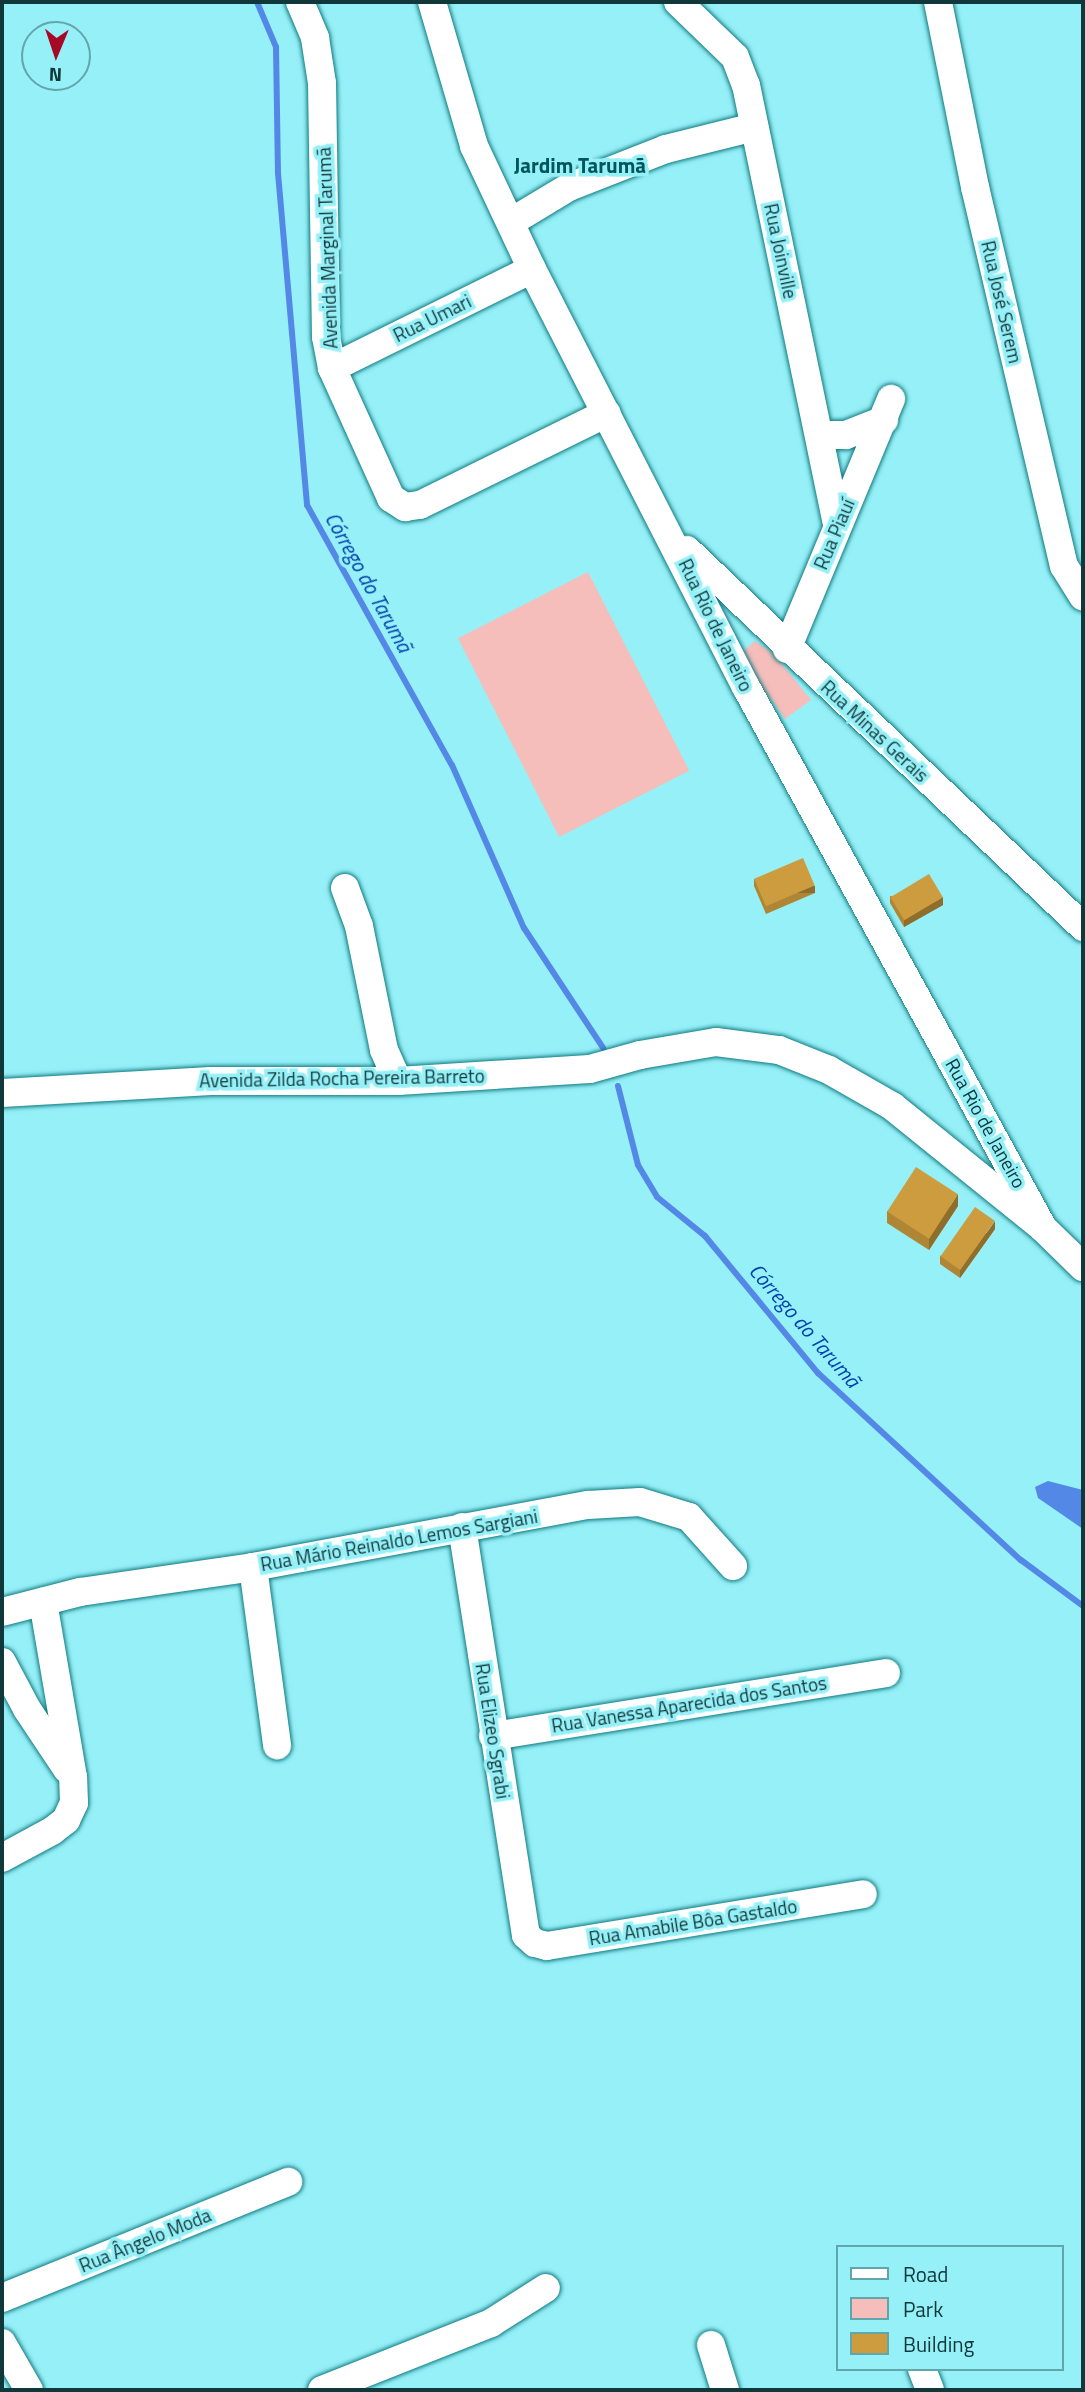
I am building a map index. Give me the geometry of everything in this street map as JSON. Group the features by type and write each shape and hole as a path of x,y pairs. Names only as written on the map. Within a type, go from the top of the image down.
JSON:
{"street":[{"name":"Avenida Marginal Tarumã","path":"300,2 315,38 322,83 326,337 332,368 391,498 405,507 420,505 607,413"},
{"name":"Rua Rio de Janeiro","path":"432,2 474,146 533,269 670,533 746,687 1043,1228"},
{"name":"Rua Joinville","path":"677,2 735,57 746,85 837,525"},
{"name":"Rua José Serem","path":"938,2 975,187 1064,566 1083,597"},
{"path":"511,222 569,187 666,149 754,127"},
{"name":"Rua Umari","path":"332,368 533,269"},
{"name":"Rua Piauí","path":"787,649 888,409 846,435 820,435"},
{"name":"Rua Minas Gerais","path":"670,533 787,649 1083,927"},
{"path":"345,888 359,926 384,1050 398,1081"},
{"name":"Avenida Zilda Rocha Pereira Barreto","path":"2,1093 211,1081 398,1081 590,1069 640,1055 716,1042 779,1050 829,1070 892,1106 1043,1228"},
{"path":"1043,1228 1083,1267"},
{"name":"Rua Mário Reinaldo Lemos Sargiani","path":"2,1612 80,1592 253,1567 588,1505 640,1502 689,1517 733,1566"},
{"name":"Rua Elizeo Sgrabi","path":"462,1527 526,1934"},
{"path":"253,1567 277,1745"},
{"path":"2,1858 66,1820 74,1803 73,1777 43,1602"},
{"path":"2,1662 27,1709 73,1777"},
{"name":"Rua Vanessa Aparecida dos Santos","path":"493,1736 886,1673"},
{"path":"27,1709 59,1696"},
{"name":"Rua Amabile Bôa Gastaldo","path":"526,1934 535,1943 547,1946 863,1894"},
{"name":"Rua Ângelo Moda","path":"2,2298 288,2182"},
{"path":"322,2390 491,2323 546,2288"},
{"path":"2,2343 29,2390"},
{"path":"711,2346 725,2390"},
{"path":"923,2371 930,2390"}],"green space":[{"path":"588,572 689,771 559,837 458,638"},
{"path":"755,641 774,654 811,700 785,719 750,670 742,652"}],"water":[{"path":"1048,1481 1083,1490 1083,1529 1038,1498 1035,1487"}],"building":[{"path":"803,858 815,886 766,906 754,879"},
{"path":"929,874 943,897 904,920 890,897"},
{"path":"916,1167 958,1194 929,1239 887,1211"},
{"path":"975,1207 995,1221 960,1270 941,1256"}],"waterway":[{"name":"Córrego do Tarumã","path":"257,2 276,47 278,173 307,505 452,765 524,928 603,1048"},
{"name":"Córrego do Tarumã","path":"618,1086 638,1165 657,1197 705,1236 818,1373 1021,1560 1083,1606"}],"district":[{"name":"Jardim Tarumã","path":"580,165"}]}
